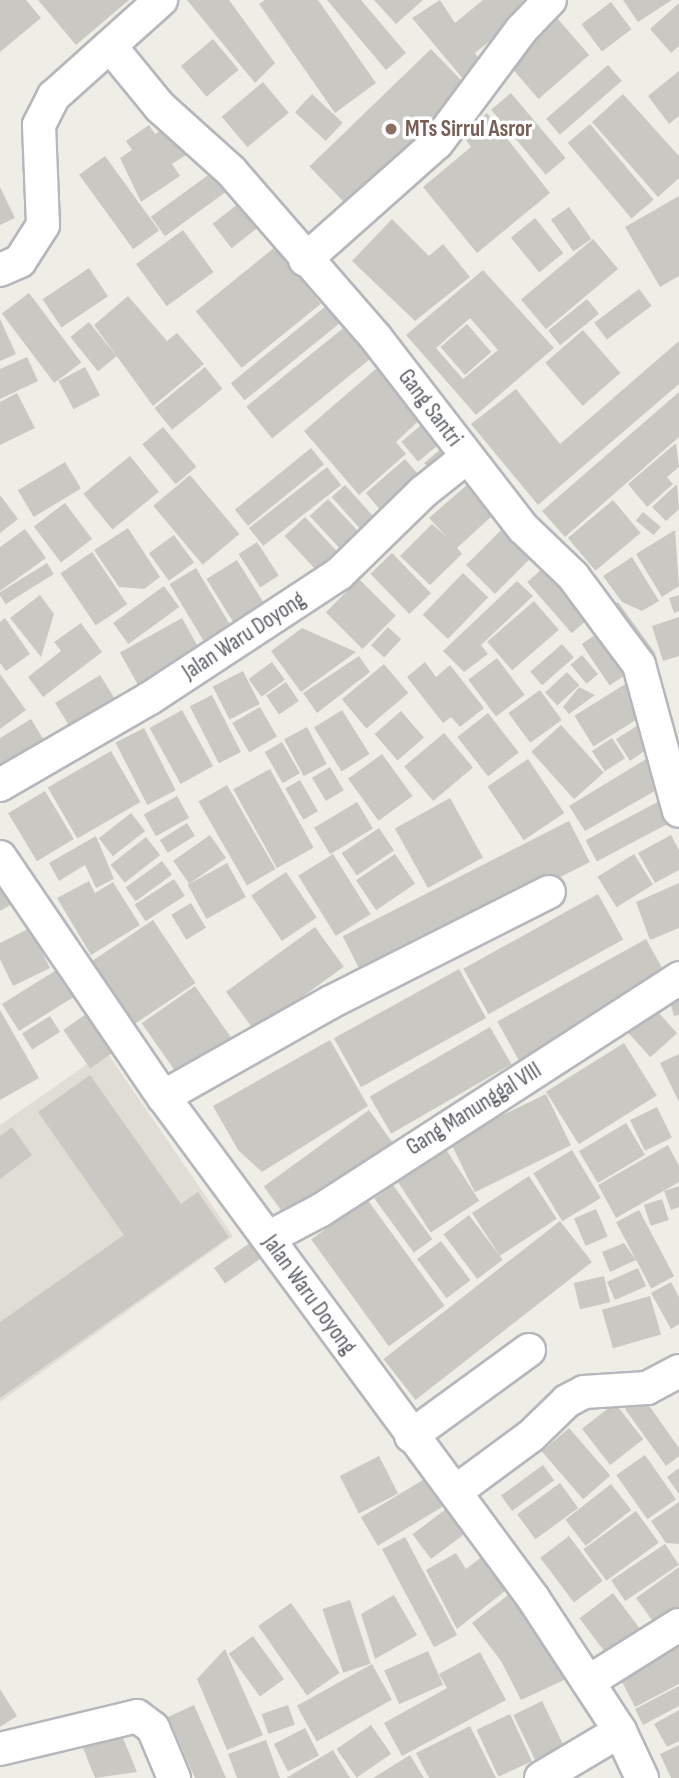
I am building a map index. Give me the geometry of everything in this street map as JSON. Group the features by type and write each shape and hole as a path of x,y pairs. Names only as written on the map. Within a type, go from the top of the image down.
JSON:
{"street":[{"path":"0,270 20,261 43,225 39,125 54,96 161,0"},
{"path":"306,260 437,143 522,29 551,0"},
{"name":"Gang Santri","path":"110,46 160,107 231,171 433,406 467,457 523,528 573,576 639,665 679,811"},
{"name":"Jalan Waru Doyong","path":"0,785 150,698 338,574 467,457"},
{"name":"Jalan Waru Doyong","path":"0,857 163,1097 455,1492 589,1682 620,1731 642,1778"},
{"path":"163,1097 331,1002 549,892"},
{"name":"Gang Manunggal VIII","path":"268,1238 321,1210 679,978"},
{"path":"411,1436 529,1350"},
{"path":"455,1492 531,1436 567,1401 584,1392 648,1388 679,1371"},
{"path":"589,1682 679,1625"},
{"path":"0,1749 138,1716 153,1728 174,1778"},
{"path":"541,1778 620,1731"}],"shaded area":[{"path":"106,1051 233,1236 0,1402 0,1125"}],"building":[{"path":"0,0 26,0 41,18 0,52"},
{"path":"38,0 129,0 76,45"},
{"path":"187,0 229,0 275,63 255,83"},
{"path":"265,0 318,0 376,83 335,113 259,4"},
{"path":"327,0 361,0 406,53 386,70"},
{"path":"374,0 423,0 396,24"},
{"path":"440,0 455,23 483,0 522,0 529,9 475,53 488,72 469,86 412,18"},
{"path":"623,0 672,0 638,22"},
{"path":"611,2 631,29 602,51 581,24"},
{"path":"679,3 679,46 671,53 650,29"},
{"path":"557,18 589,55 539,99 506,62"},
{"path":"213,39 239,70 207,97 181,66"},
{"name":"MTs Sirrul Asror","path":"431,49 472,91 350,209 309,166"},
{"path":"608,65 622,81 560,135 546,119"},
{"path":"679,71 679,116 669,124 648,96"},
{"path":"263,82 289,113 247,147 222,117"},
{"path":"511,93 566,158 546,175 491,110"},
{"path":"312,94 343,123 326,141 295,112"},
{"path":"623,94 679,156 679,178 658,197 592,122"},
{"path":"487,113 550,193 477,253 423,187 471,147 461,133"},
{"path":"174,122 194,150 172,164 180,176 141,202 120,158 132,150 126,141 149,125 155,134"},
{"path":"590,124 654,200 631,218 568,143"},
{"path":"105,156 159,230 133,249 79,175"},
{"path":"222,165 236,184 165,236 151,217"},
{"path":"0,187 15,218 0,225"},
{"path":"248,196 267,220 232,248 213,224"},
{"path":"679,196 679,276 660,287 625,227"},
{"path":"569,207 591,239 573,252 551,220"},
{"path":"535,218 563,253 539,272 511,238"},
{"path":"392,219 429,256 443,244 470,277 415,321 352,261"},
{"path":"183,230 214,272 167,306 136,264"},
{"path":"593,239 618,269 546,329 521,299"},
{"path":"275,247 321,304 242,368 196,311"},
{"path":"89,268 108,296 62,328 43,299"},
{"path":"483,270 554,348 476,415 406,335","holes":["470,318 498,350 463,379 436,348"]},
{"path":"639,289 652,306 607,339 594,323"},
{"path":"29,293 81,362 54,383 2,313"},
{"path":"128,296 167,341 177,333 204,364 153,406 94,325"},
{"path":"587,299 599,314 560,345 548,330"},
{"path":"331,302 345,319 245,400 231,383"},
{"path":"0,319 16,354 0,361"},
{"path":"352,321 378,353 272,438 246,407"},
{"path":"89,322 117,356 98,371 70,337"},
{"path":"467,324 491,352 465,375 441,347"},
{"path":"583,330 620,373 583,406 545,363"},
{"path":"679,341 679,384 538,505 471,424 516,389 560,444"},
{"path":"27,357 38,381 0,399 0,369"},
{"path":"385,361 429,411 396,442 406,454 359,495 304,431"},
{"path":"85,367 100,395 74,409 59,381"},
{"path":"205,367 223,389 172,430 154,408"},
{"path":"679,392 679,437 565,537 542,511"},
{"path":"17,393 35,428 0,445 0,402"},
{"path":"432,416 449,436 418,462 401,442"},
{"path":"163,427 196,467 176,484 142,444"},
{"path":"676,443 679,467 667,477 673,484 647,507 628,484"},
{"path":"311,448 324,464 248,526 235,510"},
{"path":"442,448 455,463 436,475 424,463"},
{"path":"130,456 159,492 112,530 83,494"},
{"path":"405,459 428,485 389,520 366,493"},
{"path":"65,462 81,489 34,517 18,490"},
{"path":"327,467 341,485 263,546 249,528"},
{"path":"190,475 239,534 203,565 153,506"},
{"path":"476,477 503,506 457,548 462,554 430,585 400,556 432,524 447,537 429,518"},
{"path":"677,484 679,509 666,521 652,507"},
{"path":"345,485 376,520 363,532 332,497"},
{"path":"0,495 18,519 0,533"},
{"path":"328,499 361,535 343,552 310,516"},
{"path":"613,500 641,533 595,571 568,538"},
{"path":"65,503 92,539 61,562 34,526"},
{"path":"643,512 661,527 654,535 636,520"},
{"path":"305,517 340,555 320,574 285,536"},
{"path":"512,519 541,548 495,594 466,565"},
{"path":"128,528 160,577 144,589 119,587 94,550"},
{"path":"25,529 46,558 0,591 0,547"},
{"path":"675,530 679,586 662,597 636,554"},
{"path":"174,535 194,563 169,581 149,553"},
{"path":"257,542 279,576 260,588 239,554"},
{"path":"92,552 127,604 96,625 60,573"},
{"path":"392,553 431,593 409,614 370,574"},
{"path":"632,557 659,601 642,611 622,602 603,576"},
{"path":"237,560 267,608 237,627 206,579"},
{"path":"47,563 54,574 6,604 0,592"},
{"path":"549,563 594,614 572,633 527,582"},
{"path":"196,568 230,625 203,641 169,584"},
{"path":"463,573 488,597 448,639 423,615"},
{"path":"359,579 396,616 363,649 326,612"},
{"path":"517,581 533,596 481,645 488,654 464,672 443,651"},
{"path":"164,586 179,607 128,644 113,623"},
{"path":"40,595 54,614 41,657 10,618"},
{"path":"679,595 679,611 674,613 669,598"},
{"path":"534,601 559,630 512,670 487,642"},
{"path":"618,602 656,654 643,663 605,611"},
{"path":"679,617 679,656 663,661 652,626"},
{"path":"5,618 30,654 6,671 0,663 0,622"},
{"path":"182,618 204,657 142,692 120,652"},
{"path":"81,623 102,652 43,697 28,677 61,651 54,642"},
{"path":"388,627 401,639 384,658 371,645"},
{"path":"302,628 356,652 301,692 271,651"},
{"path":"604,629 632,670 610,686 582,644"},
{"path":"562,644 574,658 542,685 530,672"},
{"path":"582,655 598,674 587,684 571,665"},
{"path":"359,656 370,672 317,713 303,693"},
{"path":"497,658 525,695 496,716 468,680"},
{"path":"272,662 285,680 261,697 249,679"},
{"path":"425,662 436,677 450,665 484,708 460,727 451,717 443,723 407,677"},
{"path":"384,664 408,693 366,728 342,699"},
{"path":"243,671 260,704 230,719 213,686"},
{"path":"567,672 579,685 557,706 545,692"},
{"path":"0,674 26,710 0,729"},
{"path":"100,675 122,710 77,738 55,703"},
{"path":"286,682 299,701 279,714 266,695"},
{"path":"627,683 646,714 593,746 574,716"},
{"path":"579,687 595,695 569,714 563,707"},
{"path":"540,690 562,720 530,743 508,713"},
{"path":"212,695 241,752 219,763 190,706"},
{"path":"260,707 277,736 249,752 232,723"},
{"path":"182,710 213,766 181,784 150,728"},
{"path":"342,710 370,754 342,772 314,727"},
{"path":"401,711 424,737 398,760 375,734"},
{"path":"488,713 519,752 488,776 457,737"},
{"path":"31,719 50,750 0,776 0,738"},
{"path":"645,721 653,745 630,761 616,739"},
{"path":"561,725 604,773 574,799 531,752"},
{"path":"307,727 327,764 304,776 284,739"},
{"path":"144,728 176,790 147,805 115,743"},
{"path":"444,733 473,767 433,801 404,766"},
{"path":"612,738 625,758 605,771 592,751"},
{"path":"282,742 300,773 283,783 265,752"},
{"path":"111,751 140,802 77,839 48,788"},
{"path":"382,754 413,796 379,821 348,779"},
{"path":"651,756 660,788 585,831 569,806"},
{"path":"528,759 564,813 524,840 487,786"},
{"path":"330,767 344,790 326,801 312,778"},
{"path":"270,769 314,848 277,868 233,789"},
{"path":"300,780 318,811 303,820 285,788"},
{"path":"227,785 276,869 247,886 198,802"},
{"path":"45,791 74,839 37,861 8,813"},
{"path":"177,796 189,818 156,836 144,814"},
{"path":"450,798 483,857 428,888 395,829"},
{"path":"665,798 676,819 597,861 586,840"},
{"path":"357,802 373,829 330,854 314,828"},
{"path":"131,813 145,831 113,856 99,838"},
{"path":"569,821 590,862 364,977 343,936"},
{"path":"187,823 195,836 168,853 160,840"},
{"path":"379,828 394,850 357,876 342,853"},
{"path":"210,835 226,858 189,884 173,861"},
{"path":"671,835 679,850 679,870 655,883 638,853"},
{"path":"96,836 114,879 96,888 85,865 59,881 49,863"},
{"path":"146,837 160,855 125,883 111,865"},
{"path":"333,854 371,914 336,936 298,876"},
{"path":"395,854 415,884 376,910 356,880"},
{"path":"634,854 653,885 617,907 598,877"},
{"path":"162,861 172,875 136,901 126,887"},
{"path":"227,863 246,897 207,919 188,885"},
{"path":"286,872 317,918 282,941 251,895"},
{"path":"174,879 185,896 145,921 135,905"},
{"path":"89,881 95,893 113,882 140,925 91,955 57,898"},
{"path":"679,883 679,928 650,940 636,902"},
{"path":"0,885 17,901 0,911"},
{"path":"598,894 623,939 489,1014 463,969"},
{"path":"191,903 206,928 186,940 171,915"},
{"path":"153,920 195,983 135,1024 92,961"},
{"path":"315,927 344,967 255,1031 226,992"},
{"path":"30,928 50,968 13,986 0,959 0,943"},
{"path":"646,939 668,979 520,1062 497,1021"},
{"path":"58,969 75,996 19,1031 2,1004"},
{"path":"459,969 486,1018 361,1087 334,1038"},
{"path":"679,985 679,1015 674,1016 667,992"},
{"path":"195,986 236,1044 182,1081 142,1023"},
{"path":"649,1002 677,1033 650,1057 622,1026"},
{"path":"96,1007 123,1046 90,1068 63,1030"},
{"path":"0,1010 39,1078 0,1100"},
{"path":"50,1016 60,1032 32,1050 22,1033"},
{"path":"490,1027 512,1064 391,1134 370,1096"},
{"path":"330,1040 368,1106 262,1172 238,1150 213,1106"},
{"path":"624,1043 657,1096 579,1144 546,1092"},
{"path":"679,1054 679,1102 660,1063"},
{"path":"90,1075 181,1204 198,1192 229,1237 0,1398 0,1322 124,1235 38,1112"},
{"path":"546,1094 571,1145 475,1192 450,1141"},
{"path":"657,1107 672,1138 645,1151 630,1120"},
{"path":"369,1110 398,1150 293,1226 264,1186"},
{"path":"626,1123 645,1155 598,1183 579,1151"},
{"path":"12,1127 32,1155 0,1179 0,1136"},
{"path":"668,1145 679,1166 679,1182 616,1218 598,1185"},
{"path":"445,1148 479,1201 431,1232 396,1180"},
{"path":"572,1150 601,1198 562,1221 533,1173"},
{"path":"529,1176 557,1219 500,1256 472,1213"},
{"path":"393,1185 432,1239 414,1253 374,1199"},
{"path":"679,1186 679,1207 671,1210 664,1191"},
{"path":"367,1199 445,1306 389,1346 311,1240"},
{"path":"662,1199 669,1220 651,1226 644,1205"},
{"path":"596,1209 608,1237 586,1246 574,1218"},
{"path":"639,1210 674,1276 651,1288 616,1222"},
{"path":"469,1215 503,1260 477,1279 443,1234"},
{"path":"560,1221 592,1262 415,1400 383,1359"},
{"path":"264,1233 275,1249 225,1284 214,1268"},
{"path":"441,1241 470,1280 447,1298 417,1259"},
{"path":"624,1243 636,1260 610,1272 602,1252"},
{"path":"638,1268 646,1286 615,1300 607,1282"},
{"path":"604,1276 610,1302 580,1309 574,1283"},
{"path":"671,1282 679,1297 679,1324 671,1329 651,1293"},
{"path":"650,1296 661,1334 613,1348 602,1310"},
{"path":"643,1397 679,1448 679,1456 666,1466 625,1409"},
{"path":"615,1403 643,1439 610,1465 582,1429"},
{"path":"569,1428 610,1476 583,1499 542,1452"},
{"path":"645,1455 676,1499 647,1519 616,1475"},
{"path":"379,1456 398,1493 359,1513 340,1476"},
{"path":"543,1465 554,1480 512,1511 501,1496"},
{"path":"679,1468 679,1494 667,1477"},
{"path":"438,1471 455,1499 378,1546 361,1517"},
{"path":"560,1483 578,1508 535,1539 517,1514"},
{"path":"611,1484 631,1510 586,1546 565,1520"},
{"path":"679,1502 679,1544 666,1543 651,1521"},
{"path":"454,1503 473,1528 431,1559 412,1534"},
{"path":"636,1511 659,1543 606,1581 583,1549"},
{"path":"569,1536 603,1581 574,1602 540,1558"},
{"path":"405,1537 457,1635 434,1647 382,1549"},
{"path":"665,1544 679,1565 625,1601 611,1580"},
{"path":"489,1551 515,1583 457,1629 426,1570 456,1553 466,1569"},
{"path":"679,1567 679,1611 657,1627 636,1598"},
{"path":"517,1588 575,1675 521,1700 501,1661 472,1623"},
{"path":"613,1593 644,1634 610,1659 579,1618"},
{"path":"394,1595 417,1635 375,1659 361,1614"},
{"path":"350,1600 371,1664 343,1673 322,1609"},
{"path":"291,1603 340,1673 307,1696 258,1626"},
{"path":"253,1636 284,1679 260,1697 229,1654"},
{"path":"679,1645 679,1684 635,1707 619,1676"},
{"path":"225,1649 263,1735 227,1750 197,1679"},
{"path":"428,1651 443,1685 399,1704 384,1671"},
{"path":"480,1652 506,1700 402,1756 384,1723 447,1688 439,1674"},
{"path":"372,1664 392,1700 317,1742 297,1706"},
{"path":"679,1686 679,1706 643,1725 635,1709"},
{"path":"0,1689 17,1716 0,1727"},
{"path":"542,1701 565,1749 536,1763 513,1715"},
{"path":"194,1705 226,1778 195,1778 168,1717"},
{"path":"288,1705 295,1725 268,1734 262,1714"},
{"path":"679,1710 679,1741 667,1747 654,1724"},
{"path":"510,1714 532,1761 498,1777 476,1730"},
{"path":"371,1725 391,1754 357,1778 337,1749"},
{"path":"470,1726 496,1778 429,1778 416,1753"},
{"path":"305,1728 319,1756 288,1772 274,1744"},
{"path":"121,1733 137,1772 95,1778 83,1748"},
{"path":"266,1740 280,1778 237,1778 228,1754"},
{"path":"679,1745 679,1778 671,1778 660,1754"},
{"path":"333,1750 350,1778 286,1778"},
{"path":"410,1755 424,1778 373,1778"}],"place":[{"name":"MTs Sirrul Asror","path":"391,129"}]}
